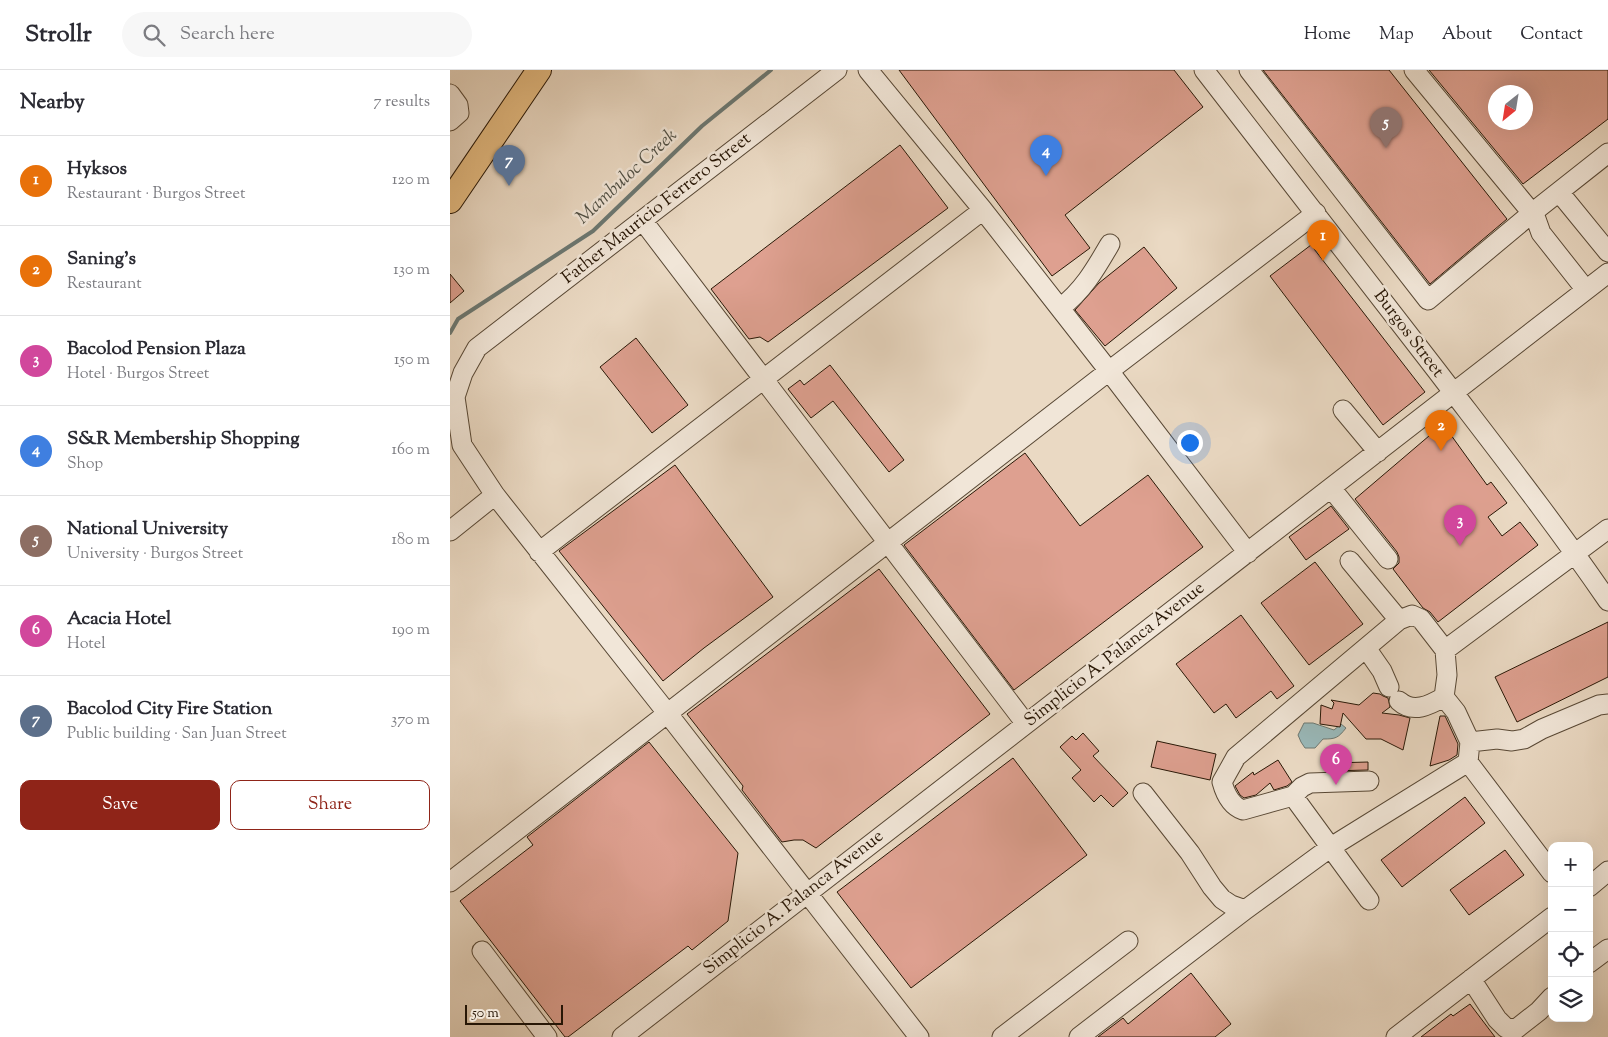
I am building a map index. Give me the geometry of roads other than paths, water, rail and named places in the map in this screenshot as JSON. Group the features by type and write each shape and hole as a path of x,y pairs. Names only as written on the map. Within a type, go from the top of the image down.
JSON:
{"main road":[{"path":"450,201 539,70"}],"street":[{"name":"Father Mauricio Ferrero Street","path":"495,495 462,445 455,397 463,373 477,348 837,70"},
{"path":"868,70 983,210 1248,553"},
{"name":"Burgos Street","path":"1204,70 1576,554 1608,601"},
{"path":"1249,70 1428,300 1534,216 1559,192 1608,153"},
{"path":"1414,70 1534,216 1541,233 1597,282"},
{"path":"450,94 458,105 459,113 450,121"},
{"path":"1559,192 1608,252"},
{"path":"539,552 983,210"},
{"path":"450,882 1109,371 1316,214"},
{"path":"643,221 1026,724"},
{"path":"1060,308 1079,292 1110,244"},
{"name":"Simplicio A. Palanca Avenue","path":"622,1037 1597,282"},
{"path":"1343,410 1378,452"},
{"path":"1331,488 1388,559"},
{"path":"450,531 495,495 919,1037"},
{"path":"1445,650 1608,530"},
{"path":"1350,561 1399,620"},
{"path":"1370,782 1310,783 1292,796 1243,810 1237,808 1224,792 1222,782 1236,756 1399,620 1412,615 1422,619 1445,650 1447,675 1444,698 1456,712 1470,742 1468,762 1548,868"},
{"path":"1366,648 1382,671 1394,694 1405,706 1418,708 1444,698"},
{"path":"1470,742 1496,739 1512,741 1524,739 1599,704 1608,704"},
{"path":"1079,1037 1245,910 1331,848 1468,762"},
{"path":"1143,792 1190,853 1217,893 1231,905 1245,910"},
{"path":"1292,796 1369,900"},
{"path":"1593,884 1608,871"},
{"path":"1396,1037 1548,920"},
{"path":"1002,1037 1128,941"},
{"path":"1593,961 1608,948"},
{"path":"482,951 547,1037"},
{"path":"1471,979 1497,1019 1506,1028 1516,1029 1548,1001"}],"water":[{"path":"1304,723 1313,723 1334,730 1341,724 1346,728 1336,737 1323,739 1315,748 1305,748 1298,735"}],"waterway":[{"name":"Mambuloc Creek","path":"450,333 458,319 593,231 702,126 771,70"}],"place":[{"name":"National University","path":"1386,148"},
{"name":"S&R Membership Shopping","path":"1046,176"},
{"name":"Bacolod City Fire Station","path":"509,186"},
{"name":"Hyksos","path":"1323,261"},
{"name":"Saning's","path":"1441,451"},
{"name":"Bacolod Pension Plaza","path":"1460,546"},
{"name":"Acacia Hotel","path":"1336,785"}]}
